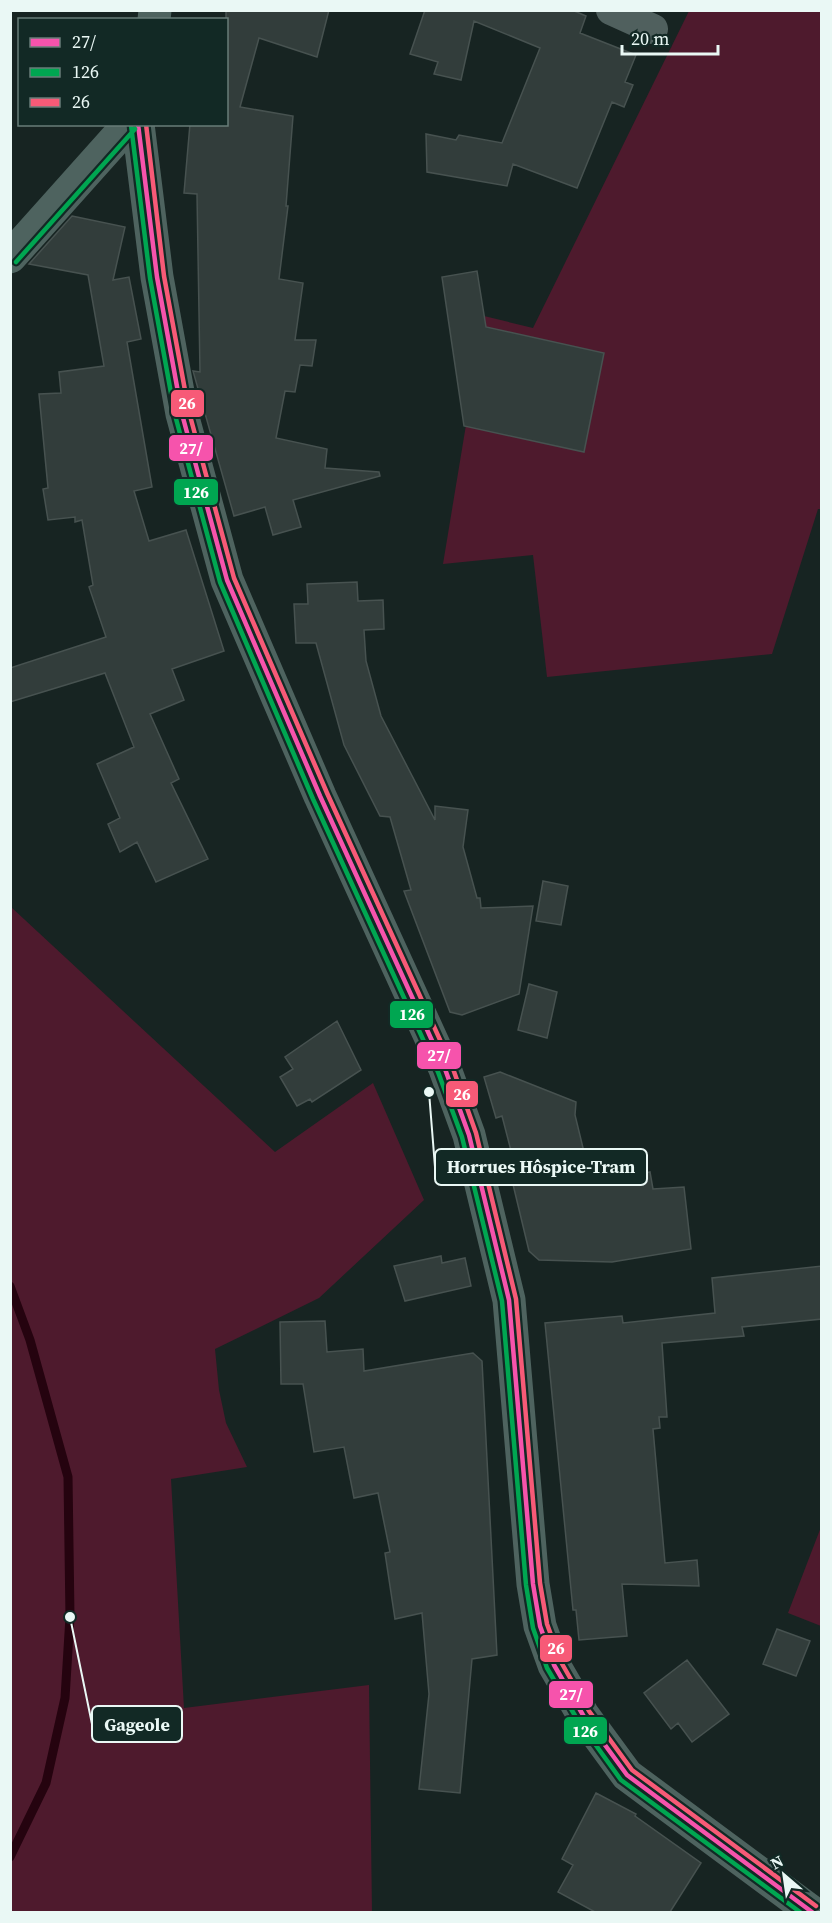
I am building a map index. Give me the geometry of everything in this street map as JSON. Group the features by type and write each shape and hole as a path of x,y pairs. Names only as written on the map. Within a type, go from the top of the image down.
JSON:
{"street":[{"path":"611,10 653,29"},
{"path":"10,257 127,126"},
{"path":"138,126 157,277 182,414 227,580 320,796 441,1058 469,1136 509,1300 532,1584 540,1626 554,1665 583,1715 627,1775 801,1909"}],"shaded area":[{"path":"689,11 821,11 821,509 818,509 772,654 547,677 533,555 443,564 484,316 533,328"},
{"path":"11,907 275,1152 373,1083 424,1200 319,1298 215,1349 219,1390 226,1423 247,1467 171,1479 184,1708 369,1685 372,1912 11,1912"},
{"path":"821,1527 821,1626 788,1613"}],"building":[{"path":"226,10 329,10 317,57 259,38 240,107 293,116 286,206 288,206 279,279 303,283 295,340 316,340 312,366 300,365 295,392 285,391 276,438 327,449 325,468 379,472 380,476 293,500 301,527 273,535 265,507 234,516 193,371 200,372 197,194 184,193 190,126 228,126 228,18 226,18"},
{"path":"425,10 572,10 586,16 580,33 636,55 625,82 633,85 624,107 612,102 577,188 513,164 507,186 427,172 426,134 456,140 459,135 502,143 540,48 474,21 461,80 434,74 438,62 410,54"},
{"path":"72,216 125,227 113,280 129,277 141,339 127,342 152,487 134,491 149,541 186,530 224,651 172,669 184,700 150,714 179,779 171,783 208,859 156,882 137,842 120,852 108,824 120,818 97,764 134,747 105,673 10,702 10,668 106,637 89,587 93,585 82,520 75,522 75,517 48,520 43,489 48,488 39,394 61,393 59,372 104,366 88,275 29,264"},
{"path":"477,271 486,327 604,353 584,452 464,426 442,277"},
{"path":"357,582 358,601 383,600 384,629 364,630 366,661 381,716 435,820 435,806 468,810 463,847 477,898 480,898 481,908 533,906 519,994 462,1015 450,1012 404,891 411,890 390,817 380,816 344,745 316,643 296,643 294,604 308,604 307,584"},
{"path":"543,881 568,886 561,925 536,921"},
{"path":"529,984 557,992 547,1038 518,1030"},
{"path":"337,1021 361,1070 312,1102 310,1099 297,1106 280,1077 293,1069 285,1057"},
{"path":"500,1072 576,1102 575,1115 584,1152 612,1151 612,1171 632,1170 632,1176 650,1172 653,1189 684,1187 691,1249 612,1262 539,1260 529,1251 510,1172 516,1170 502,1116 496,1118 484,1077"},
{"path":"441,1256 442,1263 465,1258 471,1286 405,1301 394,1266"},
{"path":"822,1266 822,1319 742,1327 744,1336 662,1343 667,1417 659,1417 660,1428 653,1429 665,1563 697,1560 699,1586 622,1584 627,1636 579,1640 576,1610 573,1610 545,1323 622,1316 623,1323 715,1313 712,1278"},
{"path":"325,1321 327,1352 363,1349 364,1371 473,1353 482,1361 497,1655 472,1659 460,1793 419,1789 429,1694 422,1613 395,1619 385,1553 390,1552 378,1493 354,1498 344,1447 314,1452 303,1384 281,1384 280,1322"},
{"path":"777,1629 810,1641 796,1676 763,1664"},
{"path":"687,1660 729,1714 692,1742 678,1723 671,1729 644,1693"},
{"path":"596,1793 636,1814 635,1816 701,1863 670,1912 595,1912 558,1892 573,1865 562,1859"}],"waterway":[{"path":"10,1286 30,1340 68,1477 70,1617 65,1698 46,1783 10,1857"}],"transit line":[{"name":"126","path":"131,126 150,278 175,415 220,582 313,799 438,1072 462,1137 502,1301 526,1585 533,1628 547,1668 577,1719 621,1780 800,1912"},
{"name":"27/","path":"138,126 157,277 182,414 227,580 320,796 445,1069 469,1135 509,1300 533,1584 540,1626 554,1665 583,1715 627,1775 812,1912"},
{"name":"26","path":"146,126 164,276 189,412 234,578 327,793 452,1066 476,1133 516,1299 540,1583 547,1624 561,1662 589,1711 632,1770 816,1906"},
{"name":"126","path":"16,262 135,129"}],"place":[{"name":"Horrues Hôspice-Tram","path":"429,1092"},
{"name":"Gageole","path":"70,1617"}]}
